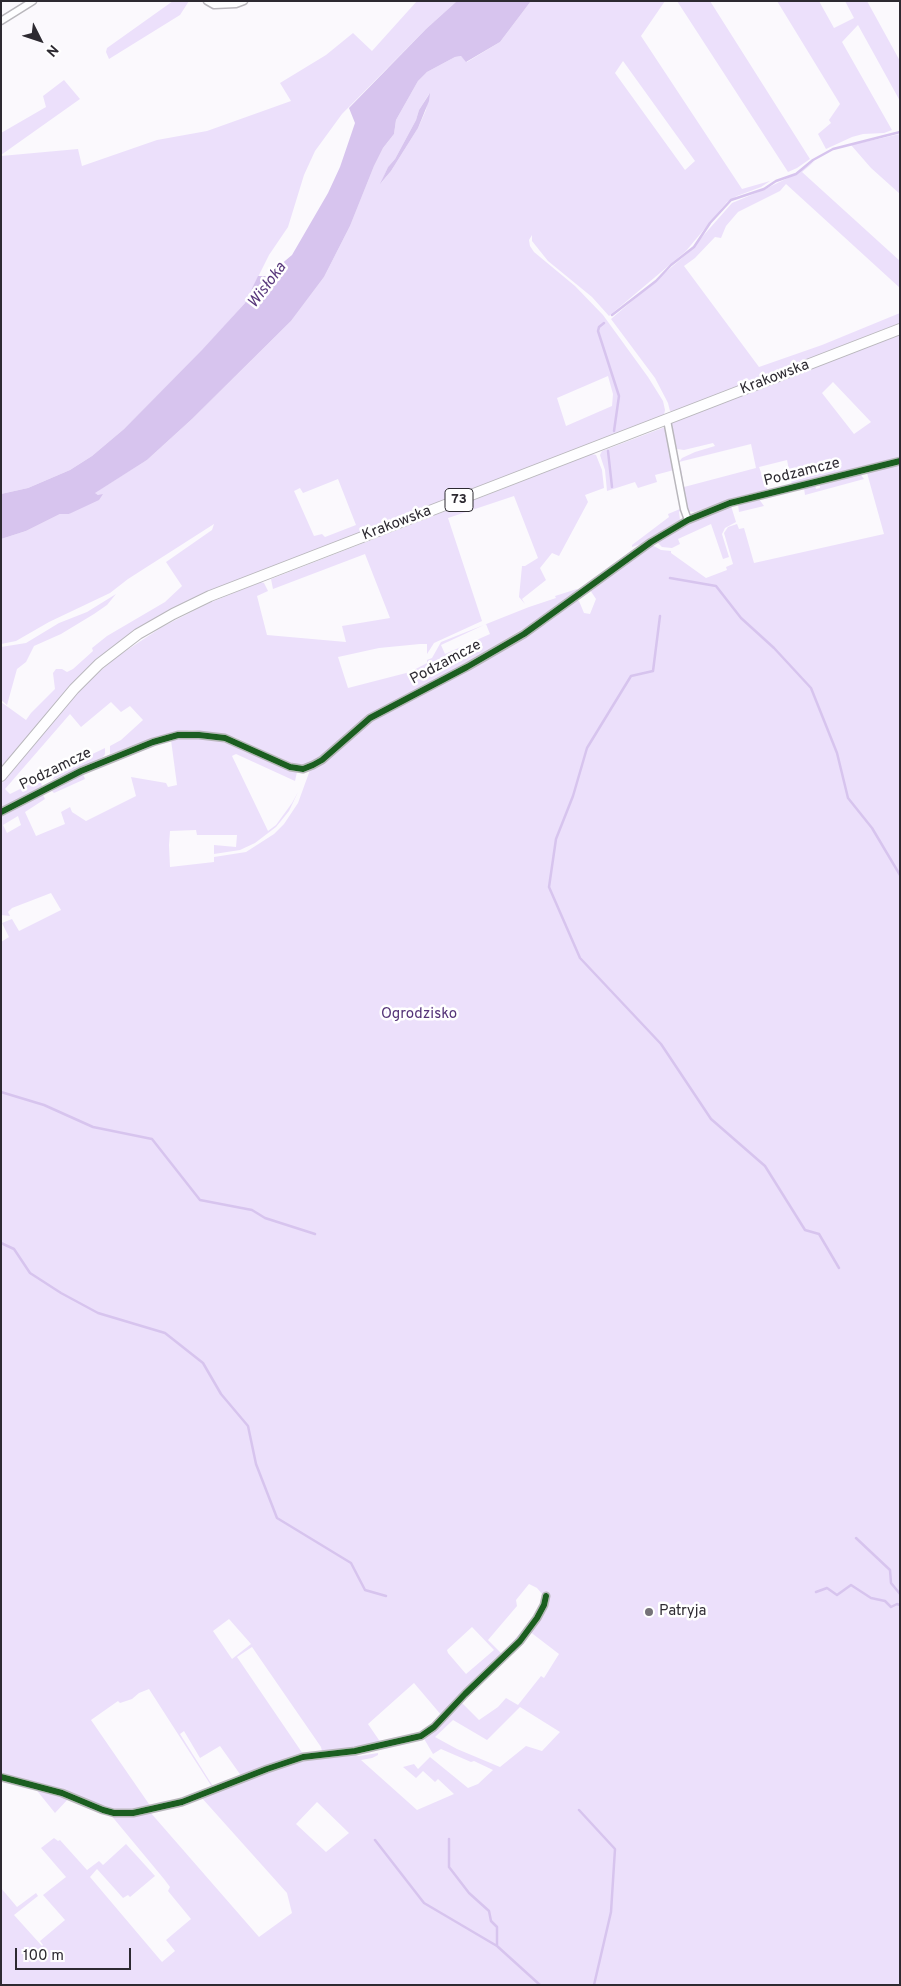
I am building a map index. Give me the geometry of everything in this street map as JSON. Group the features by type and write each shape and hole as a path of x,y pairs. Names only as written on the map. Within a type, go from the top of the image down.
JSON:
{"main road":[{"name":"Krakowska","path":"1,776 74,689 99,664 138,634 173,614 210,596 900,329"}],"street":[{"path":"1,21 33,1"},
{"path":"207,1 214,5 236,4 244,1"},
{"path":"667,420 688,520"},
{"name":"Podzamcze","path":"1,812 93,766 152,742 178,735 199,734 225,738 290,767 302,768 313,765 322,760 370,718 524,634 652,542 688,520 730,503 900,461"},
{"path":"1,1777 62,1793 103,1810 114,1813 133,1813 182,1802 303,1757 355,1751 421,1736 434,1727 520,1641 537,1618 544,1605 546,1596"}],"green space":[{"path":"173,1 189,1 180,15 109,59 106,52 107,48"},
{"path":"417,1 457,1 426,29 342,114 315,151 304,175 288,227 269,255 245,303 203,350 124,429 92,456 70,470 28,488 1,494 1,156 78,149 82,166 157,140 207,131 291,101 280,83 326,55 353,33 372,51"},
{"path":"531,1 665,1 641,36 742,189 770,181 727,202 686,251 609,316 592,297 548,261 532,241 532,235 529,240 534,252 575,286 603,315 663,401 664,415 203,594 163,614 116,645 89,668 65,692 1,768 1,702 26,720 55,689 53,673 56,669 62,669 67,672 73,669 93,651 92,648 107,636 165,602 182,586 166,562 212,530 214,524 128,579 110,593 49,622 16,641 1,644 1,539 26,531 60,514 69,514 98,495 94,493 147,460 192,419 291,321 324,277 350,226 374,166 383,148 394,134 396,120 418,81 427,72 455,57 461,56 467,62 500,42","holes":["623,61 695,161 685,170 615,73","429,94 426,110 418,128 391,171 381,183 388,167 395,159 416,120 419,110","608,376 613,394 612,406 566,426 557,398","338,479 356,525 325,537 322,534 314,536 294,491 300,488 303,493"]},
{"path":"677,1 710,1 810,159 788,172"},
{"path":"777,1 819,1 834,28 854,18 845,1 867,1 900,61 900,101 858,25 842,42 892,130 884,133 863,134 852,137 826,149 818,134 831,123 829,120 840,104"},
{"path":"64,80 80,99 1,155 1,133 46,107 43,96"},
{"path":"900,134 900,194 871,168 851,145"},
{"path":"815,161 802,172 900,261 900,288 786,184 780,191 738,212 726,226 721,238 715,237 695,258 684,266 759,367 822,345 900,313 900,323 672,412 670,411 655,378 611,319 688,253 732,203 796,174"},
{"path":"900,334 900,457 792,485 787,460 759,467 768,491 739,497 694,512 687,511 678,469 681,468 684,487 756,468 751,444 679,462 682,458 695,452 715,446 713,443 684,450 677,449 674,447 672,423","holes":["833,382 871,422 854,434 822,393"]},
{"path":"665,427 674,470 655,475 657,482 638,488 635,482 607,491 605,470 600,455 602,451"},
{"path":"592,454 596,455 602,470 604,488 585,495 588,502 559,556 552,553 540,568 546,580 522,599 525,604 519,597 522,566 538,558 514,496 448,518 482,621 434,643 427,654 427,644 420,644 379,648 338,657 348,688 410,672 427,663 427,660 432,658 441,642 485,625 441,645 445,654 490,634 486,624 556,598 555,596 577,589 579,591 536,621 458,668 376,711 350,730 315,761 303,765 293,764 234,737 192,730 161,736 110,754 110,746 121,740 143,720 130,706 121,712 111,702 81,727 70,714 5,789 10,794 40,779 42,786 1,808 1,784 62,709 91,679 115,658 162,627 209,603 261,582 264,583 268,591 257,596 267,635 346,642 342,626 390,618 365,554 273,589 271,579"},
{"name":"Ogrodzisko","path":"900,464 900,1985 1,1985 1,1888 17,1907 36,1893 38,1896 14,1915 42,1946 40,1941 65,1920 43,1895 66,1877 41,1848 54,1838 58,1841 60,1840 87,1870 99,1861 103,1865 126,1844 155,1876 130,1897 128,1895 123,1898 97,1869 90,1877 162,1962 175,1951 166,1940 191,1919 168,1891 170,1887 164,1879 110,1814 128,1815 150,1812 259,1937 292,1913 287,1893 201,1797 294,1761 348,1753 359,1756 378,1753 378,1755 372,1758 361,1760 417,1810 454,1794 438,1779 435,1782 423,1771 416,1778 403,1767 414,1764 418,1769 430,1757 468,1788 478,1784 493,1770 441,1749 433,1754 423,1737 440,1724 468,1693 470,1693 461,1702 479,1720 498,1707 506,1698 518,1705 541,1676 544,1678 559,1654 529,1631 544,1610 547,1597 544,1596 538,1613 533,1621 531,1621 543,1595 537,1588 529,1584 516,1600 517,1606 488,1640 502,1654 528,1624 528,1628 503,1655 455,1701 444,1715 442,1716 414,1683 368,1724 381,1743 394,1740 392,1741 347,1750 294,1758 242,1777 220,1746 200,1758 184,1731 180,1734 214,1788 187,1798 212,1787 149,1689 139,1693 132,1699 120,1703 118,1701 91,1720 151,1807 184,1799 136,1811 108,1810 64,1791 1,1775 1,942 9,937 2,923 12,919 19,931 61,910 51,893 12,908 8,912 10,916 1,915 1,816 43,795 45,799 25,812 36,836 65,824 61,812 70,807 72,812 86,821 136,796 131,777 166,783 168,787 177,785 171,740 188,738 215,740 241,747 285,769 297,772 295,781 236,754 232,756 268,831 276,825 298,792 289,811 276,827 255,843 240,850 214,854 214,845 236,847 237,835 197,835 196,830 170,831 170,867 214,862 214,857 246,852 274,834 284,824 298,803 310,770 323,762 372,721 388,710 498,653 547,623 577,600 584,613 590,614 596,599 590,590 652,545 661,550 671,551 671,553 706,578 727,570 726,567 733,564 724,533 728,527 737,524 739,529 744,528 754,563 884,534 867,473","holes":["18,816 21,825 7,833 3,825","229,1619 251,1644 232,1659 213,1631","472,1627 494,1650 466,1674 447,1650","252,1647 321,1747 322,1751 303,1754 237,1657","520,1707 560,1732 542,1751 526,1746 500,1767 457,1749 435,1737 453,1720 487,1740","317,1802 349,1833 326,1852 296,1824"]},
{"path":"861,475 864,479 805,495 804,488 815,485 816,489 820,488 820,484"},
{"path":"759,499 764,506 739,512 738,504"},
{"path":"731,506 736,522 725,528 722,534 729,557 723,559 711,524 678,539 680,544 672,548 662,547 657,542 686,524"},
{"path":"680,509 680,520 641,544 632,547 632,545 669,517 668,514"},
{"path":"116,594 107,605 94,614 61,634 34,646 26,662 17,669 7,705 1,700 1,647 26,643 59,623 87,612"},
{"path":"105,748 103,757 52,780 59,770"},
{"path":"83,774 85,779 54,793 52,791"},
{"path":"34,1787 69,1798 55,1813"}],"water":[{"name":"Wisłoka","path":"457,1 531,1 500,42 466,62 461,56 455,57 427,72 418,81 396,120 394,134 383,148 374,166 350,226 324,277 291,321 192,419 147,460 95,493 98,495 103,494 99,500 69,514 60,514 26,531 1,539 1,494 28,488 70,470 92,456 124,429 202,350 245,303 258,276 267,276 292,255 328,193 340,167 355,123 349,108 426,29"},
{"path":"430,93 429,101 418,128 391,171 380,184 416,120 419,110"}],"waterway":[{"path":"612,315 656,281 671,265 694,247 710,223 731,200 764,189 776,181 796,174 813,160 833,149 900,132"},
{"path":"604,323 599,327 598,331 619,396 614,431"},
{"path":"608,451 612,487"},
{"path":"670,578 716,586 741,618 774,648 811,688 837,753 848,798 872,828 900,875"},
{"path":"660,616 653,671 631,676 587,748 573,796 556,839 549,887 580,958 661,1044 711,1119 765,1166 805,1230 819,1234 839,1268"},
{"path":"1,1092 44,1105 93,1127 152,1139 200,1200 252,1210 265,1218 315,1234"},
{"path":"1,1243 14,1249 30,1273 61,1293 98,1313 165,1333 203,1363 221,1394 248,1426 256,1464 277,1518 351,1563 365,1590 386,1596"},
{"path":"856,1538 890,1570 891,1583 900,1594"},
{"path":"816,1592 827,1588 837,1595 851,1585 871,1598 885,1601 891,1607 897,1604 900,1605"},
{"path":"579,1810 615,1849 611,1912 594,1985"},
{"path":"449,1839 449,1867 469,1893 489,1911 491,1921 497,1927 497,1946"},
{"path":"375,1840 424,1903 497,1946 540,1985"}],"cycle path":[{"path":"1,812 81,771 153,742 178,735 225,738 290,767 303,769 322,760 370,718 467,667 524,634 651,542 688,520 730,503 900,461"},
{"path":"1,1777 62,1793 103,1810 114,1813 133,1813 182,1802 303,1757 355,1751 421,1736 434,1727 520,1641 537,1618 544,1605 546,1596"}],"place":[{"name":"Patryja","path":"649,1612"}]}
